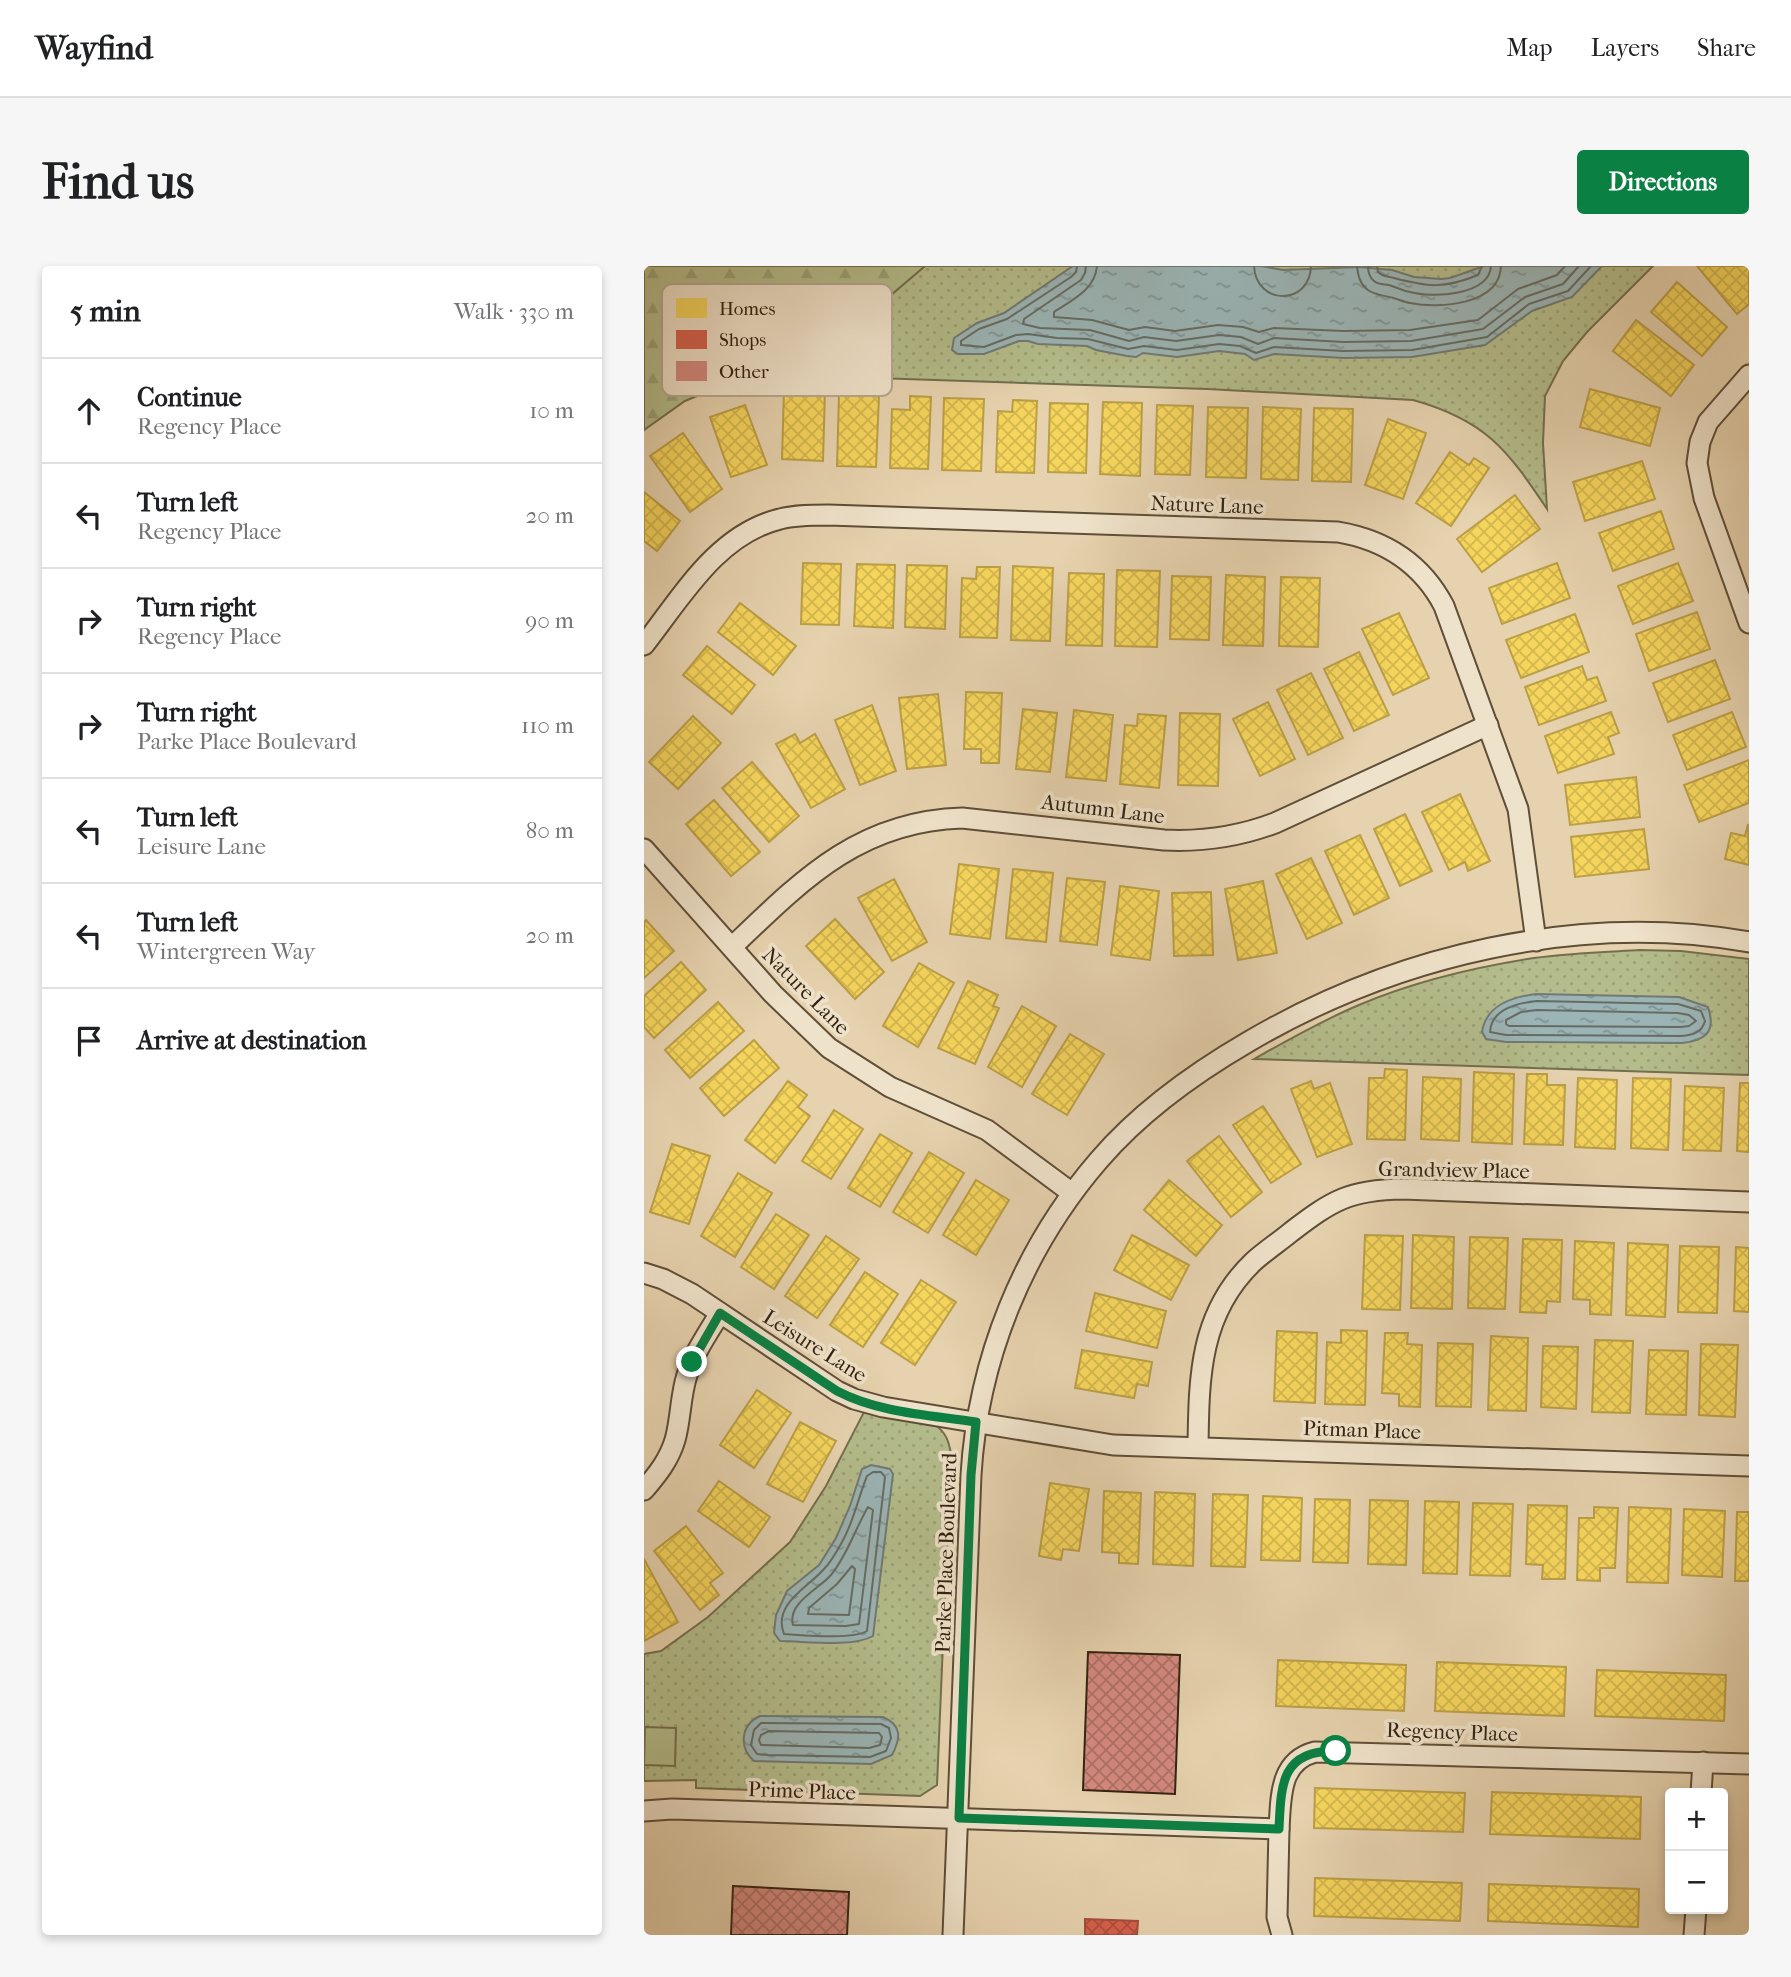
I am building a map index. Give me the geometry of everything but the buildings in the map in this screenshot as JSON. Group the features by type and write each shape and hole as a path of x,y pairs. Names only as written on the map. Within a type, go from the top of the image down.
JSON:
{"street":[{"path":"1749,375 1708,422 1699,442 1697,463 1704,498 1749,623"},
{"name":"Nature Lane","path":"644,645 721,550 746,532 782,518 828,515 1338,532 1361,536 1391,549 1409,562 1430,583 1448,618 1513,794 1521,825 1536,941"},
{"name":"Autumn Lane","path":"732,947 785,895 828,860 855,844 895,828 936,819 962,818 1164,840 1223,838 1284,819 1488,725"},
{"name":"Nature Lane","path":"644,849 806,1028 840,1056 890,1087 987,1130 1072,1193"},
{"name":"Parke Place Boulevard","path":"954,1935 971,1475 976,1422 987,1372 1008,1310 1040,1243 1072,1193 1107,1151 1146,1113 1196,1073 1265,1032 1329,999 1396,974 1466,954 1536,941 1594,935 1705,935 1749,942"},
{"name":"Grandview Place","path":"1198,1447 1203,1352 1212,1324 1224,1300 1252,1264 1319,1210 1343,1197 1370,1191 1403,1189 1749,1202"},
{"name":"Leisure Lane","path":"644,1273 671,1283 837,1391 854,1399 873,1405 976,1422"},
{"path":"644,1490 658,1474 671,1452 686,1377 720,1313"},
{"name":"Pitman Place","path":"976,1422 1099,1444 1749,1466"},
{"name":"Regency Place","path":"1282,1935 1277,1917 1281,1793 1287,1774 1298,1759 1315,1752 1749,1764"},
{"path":"1701,1788 1703,1762"},
{"name":"Prime Place","path":"644,1811 672,1809 959,1818"},
{"path":"959,1818 1279,1829"},
{"path":"1694,1935 1696,1914"}],"green space":[{"path":"644,266 925,266 892,294 892,284 662,284 662,396 697,396 685,401 644,430"},
{"path":"925,266 1653,266 1587,332 1563,361 1545,396 1543,443 1547,509 1519,469 1492,440 1459,417 1413,400 1207,389 892,379 892,294"},
{"path":"1640,950 1681,951 1749,959 1749,1075 1254,1059 1346,1011 1423,982 1534,958"},
{"path":"864,1412 935,1425 948,1441 951,1454 937,1785 920,1796 696,1788 696,1780 644,1781 644,1654 661,1651 708,1617 790,1542 826,1486"},
{"path":"645,1727 676,1728 675,1766 644,1765"}],"water":[{"path":"1073,266 1261,266 1283,270 1359,267 1441,279 1484,266 1602,266 1572,297 1532,311 1485,345 1412,357 1344,358 1274,354 1254,360 1245,354 1219,351 1177,357 1143,353 1136,357 1087,346 1038,344 1028,341 1019,341 984,354 958,354 952,350 954,338 977,323 1004,313"},
{"path":"1536,994 1679,997 1708,1007 1710,1028 1703,1037 1682,1043 1506,1042 1486,1039 1482,1032 1484,1023 1495,1009 1509,1000"},
{"path":"871,1465 890,1469 893,1474 873,1636 841,1643 780,1641 774,1633 776,1615 787,1591 819,1565 836,1538 862,1469"},
{"path":"760,1716 883,1717 897,1728 898,1738 892,1755 871,1764 754,1761 746,1750 744,1737 749,1725"}],"route":[{"path":"692,1362 720,1313 837,1391 854,1399 873,1405 976,1422 972,1451 959,1818 1279,1829 1281,1793 1291,1766 1306,1754 1336,1751"}]}
